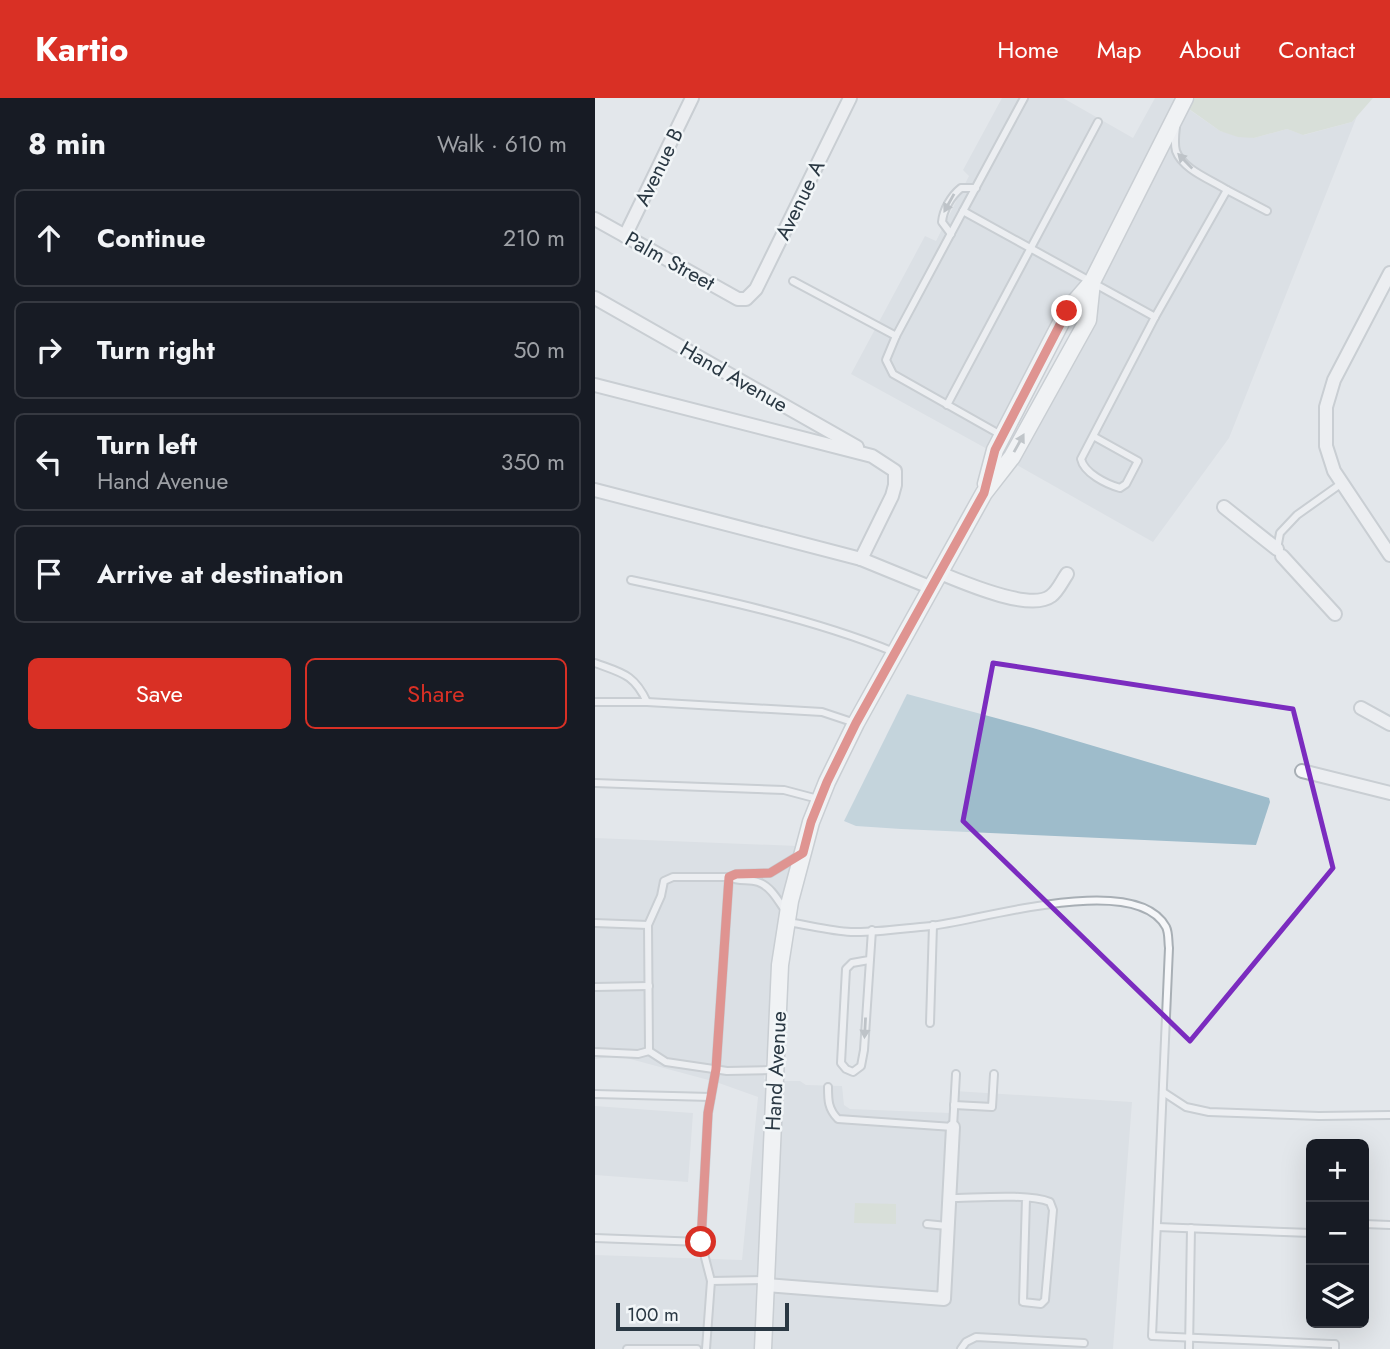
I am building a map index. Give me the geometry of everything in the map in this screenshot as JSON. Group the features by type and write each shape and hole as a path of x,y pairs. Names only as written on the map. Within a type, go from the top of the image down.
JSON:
{"street":[{"name":"Avenue B","path":"625,236 692,98"},
{"name":"Avenue A","path":"746,299 756,289 850,98"},
{"name":"Hand Avenue","path":"984,493 995,450 1067,311 1092,282 1185,98"},
{"name":"Palm Street","path":"595,219 738,299 746,299"},
{"path":"1390,273 1334,380 1326,407 1326,446 1334,471 1390,555"},
{"name":"Hand Avenue","path":"763,1349 781,965 787,918 803,853 820,799 856,723 984,493 1012,457 1088,320 1092,282"},
{"name":"Hand Avenue","path":"595,298 895,471 895,485 861,559"},
{"path":"595,385 872,456"},
{"path":"595,489 861,559 932,588"},
{"path":"1224,507 1279,553 1335,614"},
{"path":"940,573 983,589 1037,601 1051,596 1066,574"},
{"path":"1361,708 1390,724"},
{"path":"1303,771 1390,793"},
{"path":"766,1282 944,1299 953,1127"}],"lane":[{"path":"1003,436 893,374 886,360 896,336 1024,98"},
{"path":"1177,114 1175,150 1180,158 1227,190 1267,211"},
{"path":"947,405 1098,122"},
{"path":"951,234 942,222 943,214 961,188 976,188"},
{"path":"1093,436 1138,461 1126,484 1120,488 1112,486 1082,465 1081,459 1093,436 1156,317 1227,190"},
{"path":"963,211 1156,317"},
{"path":"793,281 896,336"},
{"path":"1279,553 1280,533 1297,515 1342,483"},
{"path":"631,580 792,619 896,653"},
{"path":"595,663 630,677 639,684 647,702"},
{"path":"595,702 647,702 822,712 856,723"},
{"path":"595,783 784,790 820,799"},
{"path":"649,1051 648,925 661,896 664,881 673,877 729,877 736,874 770,873 803,853"},
{"path":"729,877 758,882 767,887 787,918 852,932 933,925 1064,902 1105,899 1133,903 1157,915 1167,929 1169,948 1152,1336 1335,1347"},
{"path":"706,1349 711,1281 701,1242 729,877"},
{"path":"595,923 648,925"},
{"path":"930,1023 933,925"},
{"path":"869,960 852,963 846,969 841,1063 853,1072 861,1066 864,1050 871,930"},
{"path":"595,987 649,986"},
{"path":"649,1051 666,1062 716,1069 776,1070"},
{"path":"595,1052 638,1055 649,1051"},
{"path":"954,1105 992,1107 995,1073"},
{"path":"828,1087 828,1103 831,1112 838,1119 953,1127 956,1074"},
{"path":"1163,1092 1186,1107 1209,1112 1319,1116 1390,1115"},
{"path":"595,1094 711,1097"},
{"path":"949,1198 1026,1198 1050,1202 1053,1210 1045,1300 1041,1304 1023,1301 1026,1198"},
{"path":"927,1224 947,1226"},
{"path":"1369,1224 1390,1225"},
{"path":"1157,1227 1306,1233"},
{"path":"1189,1349 1191,1228"},
{"path":"595,1238 701,1242"},
{"path":"711,1281 766,1282"},
{"path":"961,1349 975,1336 1084,1343"},
{"path":"627,1349 697,1349"}],"highlighted area":[{"path":"993,663 1293,709 1333,868 1190,1041 963,821"}],"shaded area":[{"path":"1002,98 1063,98 1133,138 1155,98 1176,100 1088,275 1058,311 989,450 851,374 925,236 936,241 969,176 963,170"},
{"path":"1187,108 1220,131 1254,138 1287,129 1304,135 1352,122 1357,116 1229,438 1153,542 1015,464 1094,327 1100,280"},
{"path":"595,838 798,846 772,1005 764,1079 769,1080 757,1349 595,1349 595,1255 742,1260 758,1097 716,1082 619,1056 595,1059"},
{"path":"782,1081 842,1086 844,1105 850,1109 950,1113 955,1091 1132,1102 1113,1349 770,1349 772,1292 944,1305 950,1300 960,1123 947,1121 937,1292 773,1280"},
{"path":"595,1106 693,1113 688,1182 595,1175"}],"green space":[{"path":"1195,98 1373,98 1352,122 1303,135 1287,129 1254,138 1238,137 1220,131 1189,109"},
{"path":"855,1203 896,1204 896,1224 854,1223"}],"water":[{"path":"907,694 1033,728 1269,798 1256,845 901,829 856,826 844,821"}],"route":[{"path":"701,1242 708,1113 716,1069 729,877 736,874 770,873 803,853 811,822 827,782 856,723 984,493 995,450 1067,311"}]}
